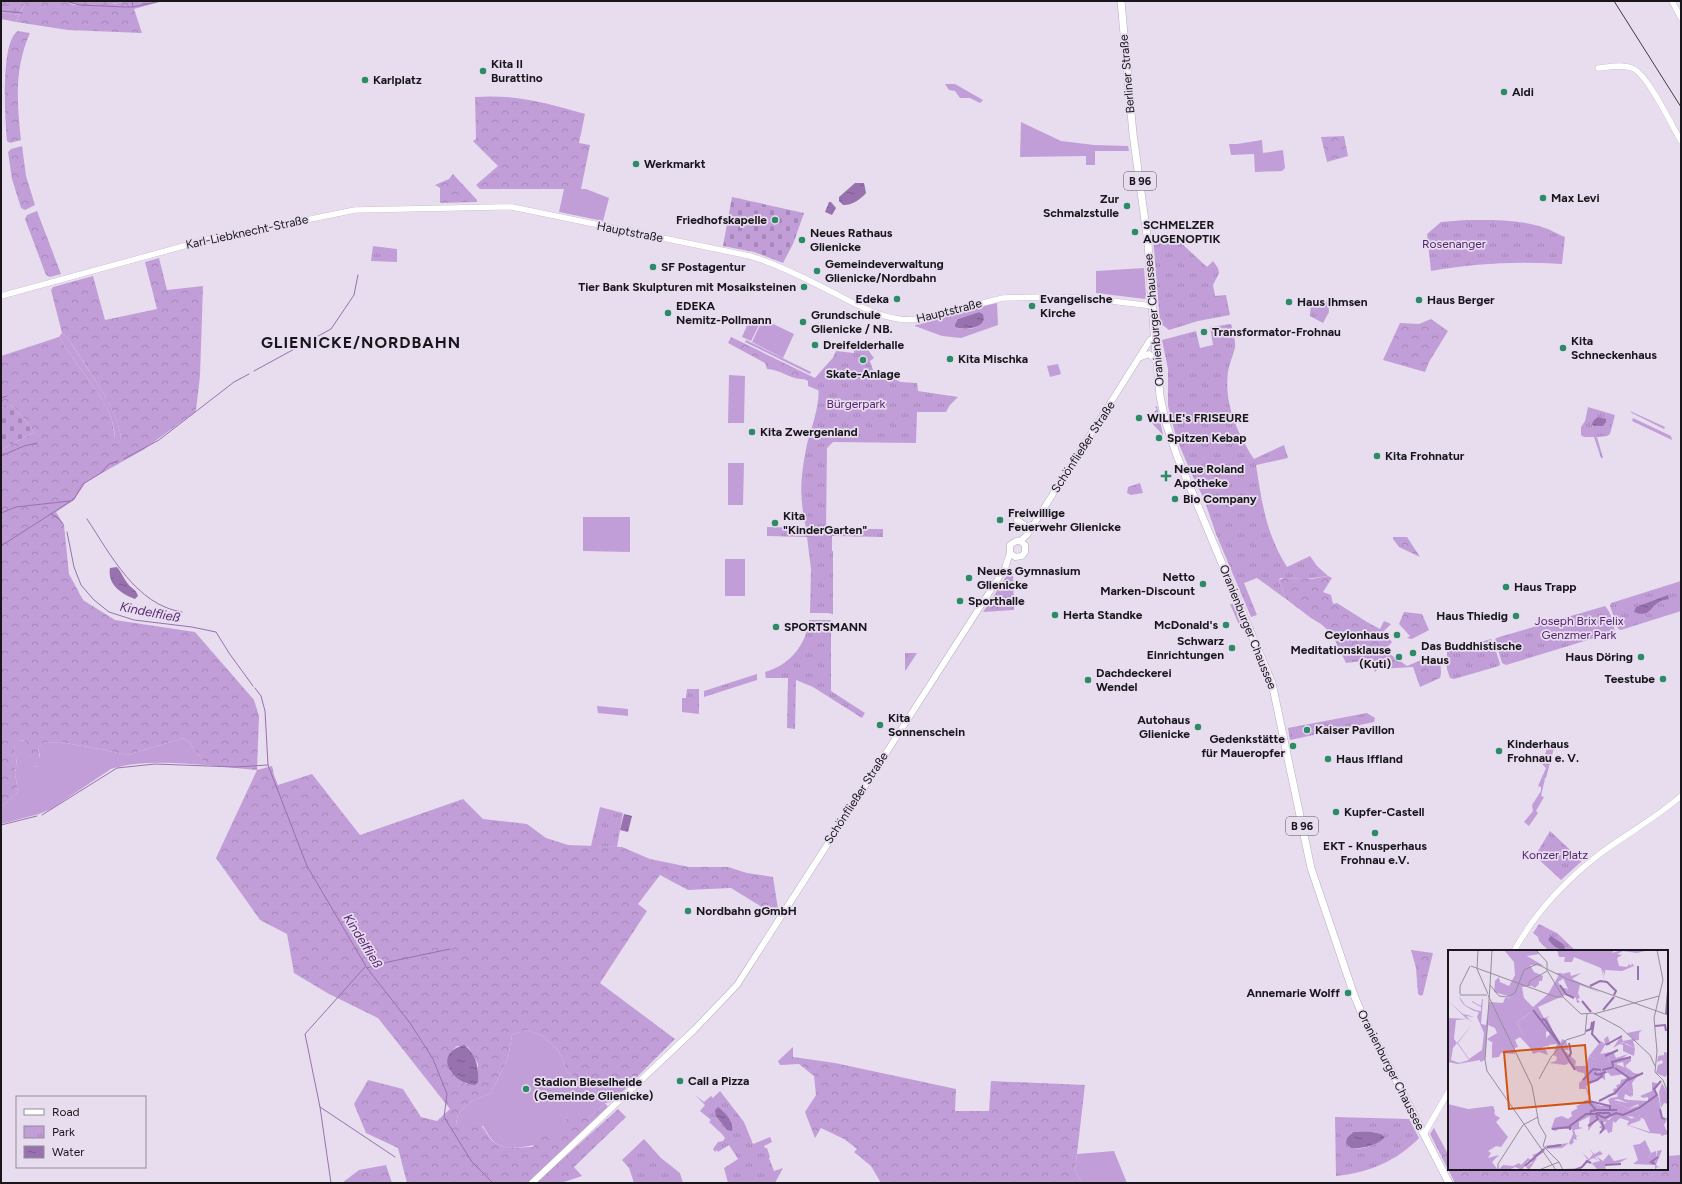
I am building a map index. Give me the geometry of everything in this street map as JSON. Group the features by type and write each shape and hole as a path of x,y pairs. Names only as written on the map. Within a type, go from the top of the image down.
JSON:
{"main road":[{"name":"Berliner Straße","path":"1121,1 1135,146"},
{"name":"Oranienburger Chaussee","path":"1135,146 1148,243 1156,361 1162,410 1170,440 1272,683 1311,868 1354,995 1362,1014 1449,1183"},
{"name":"Schönfließer Straße","path":"1022,543 1150,340 1154,338"},
{"path":"1139,358 1149,354 1156,361"},
{"path":"1016,520 1026,526 1033,525"},
{"path":"1014,541 1022,543 1025,550 1024,554 1019,557 1013,555 1009,549 1011,544 1014,541"},
{"name":"Schönfließer Straße","path":"532,1183 726,998 737,985 1013,555"}],"street":[{"path":"1672,1 1681,18"},
{"path":"1598,68 1624,66 1631,67 1638,71 1649,85 1681,141"},
{"name":"Hauptstraße","path":"499,207 512,208 750,256 781,267 855,303 893,318 907,320 920,319 1003,298 1087,298 1152,306"},
{"name":"Karl-Liebknecht-Straße","path":"1,296 202,241 355,210 499,207"},
{"path":"1515,950 1540,912 1571,878 1602,853 1651,820 1681,796"},
{"path":"1424,1134 1448,1093"}],"green space":[{"path":"1,1 26,1 19,15 1,12"},
{"path":"26,1 64,1 74,5 114,4 126,1 163,1 134,9 142,33 68,30 16,22"},
{"path":"64,1 126,1 87,6 71,4"},
{"path":"1,12 19,15 16,22 1,19"},
{"path":"18,31 30,33 21,60 19,73 18,112 21,140 10,143 7,141 5,116 6,65 8,49 12,38"},
{"path":"945,84 955,84 983,100 980,103 970,98 960,98 955,91 949,90"},
{"path":"489,96 531,100 585,114 579,143 590,145 581,189 480,189 476,185 498,166 473,141 476,139 475,97"},
{"path":"1021,122 1061,141 1094,145 1128,146 1129,151 1095,151 1095,165 1086,165 1086,156 1020,157"},
{"path":"1344,136 1348,156 1327,162 1321,137"},
{"path":"1262,140 1263,153 1283,150 1285,168 1282,171 1255,172 1254,154 1231,155 1229,144"},
{"path":"22,146 26,176 35,205 25,210 21,208 12,179 8,152 11,149"},
{"path":"453,174 477,200 477,202 440,203 440,188 435,185 449,179"},
{"path":"564,189 586,189 609,198 603,221 559,212"},
{"path":"732,197 804,213 793,244 783,263 754,252 723,246"},
{"path":"37,211 61,274 50,277 46,275 25,219 27,215"},
{"name":"Rosenanger","path":"1466,220 1514,221 1533,224 1551,230 1565,237 1562,264 1496,263 1431,271 1427,234 1441,222"},
{"path":"1177,235 1180,240 1179,241 1207,267 1213,261 1218,268 1219,273 1213,285 1215,296 1226,295 1230,315 1198,321 1169,330 1160,323 1153,237"},
{"path":"373,246 397,249 397,262 371,261"},
{"path":"159,258 167,290 203,286 200,376 196,410 143,450 86,482 74,500 56,512 64,525 69,574 83,600 115,620 195,632 254,700 259,716 257,770 206,765 190,743 184,738 127,755 60,742 42,743 38,748 41,764 38,767 34,766 31,762 25,741 19,740 14,751 17,758 15,773 18,792 1,807 1,450 34,432 16,409 10,405 1,408 1,356 59,337 106,406 112,420 116,444 121,440 115,416 101,389 69,340 62,333 51,290 53,287 93,276 105,320 157,309 145,262"},
{"path":"1144,268 1145,299 1096,293 1096,271"},
{"path":"1311,301 1328,301 1329,312 1323,323 1310,316"},
{"path":"997,303 998,325 961,338 942,336 915,326 949,314","holes":["979,312 983,314 983,323 975,328 964,329 955,327 958,319"]},
{"path":"763,319 794,334 783,358 752,342"},
{"path":"1431,319 1448,331 1429,362 1425,372 1383,360 1400,323 1419,324"},
{"path":"749,321 759,325 751,341 742,337"},
{"path":"1231,324 1235,346 1227,384 1230,406 1237,428 1254,459 1284,445 1288,458 1256,465 1266,518 1274,542 1287,567 1310,556 1317,566 1328,576 1306,579 1280,578 1279,580 1286,599 1257,578 1244,583 1257,615 1251,617 1216,534 1204,499 1177,440 1168,406 1168,369 1162,340 1196,331 1200,348 1213,345 1210,327"},
{"path":"62,333 69,340 109,403 115,416 121,440 115,445 113,424 106,406 65,347 59,337"},
{"path":"731,337 815,378 833,358 836,351 825,393 808,386 808,381 806,380 797,379 775,370 767,369 765,363 728,343"},
{"path":"746,340 811,372 810,374 745,342"},
{"name":"Bürgerpark","path":"862,342 874,358 870,361 873,370 901,382 917,383 918,391 958,397 950,405 946,412 917,412 916,443 833,442 827,448 826,529 883,529 883,537 832,536 833,614 810,613 811,569 807,537 767,536 767,527 806,528 803,515 801,482 803,463 818,401 818,384 815,378 833,358 836,351 854,353 854,343"},
{"path":"1058,364 1061,374 1050,377 1047,366"},
{"path":"729,375 745,376 744,423 728,423"},
{"path":"10,405 16,409 34,432 1,450 1,408"},
{"path":"1157,406 1163,435 1148,419 1157,409 1155,407"},
{"path":"1588,407 1615,415 1610,434 1607,436 1597,437 1603,458 1601,458 1594,437 1584,437 1581,435 1581,427 1585,421"},
{"path":"1630,411 1665,427 1664,429"},
{"path":"1633,418 1671,436 1672,440 1632,421"},
{"path":"728,463 744,463 743,505 728,505"},
{"path":"1140,483 1143,493 1131,495 1127,493 1128,487"},
{"path":"583,517 630,517 630,552 583,551"},
{"path":"1393,537 1407,537 1420,557 1399,547"},
{"path":"725,559 745,559 745,596 725,596"},
{"path":"1010,571 1013,571 1014,610 983,612"},
{"path":"1328,576 1332,578 1323,592 1331,595 1333,604 1337,603 1380,629 1384,621 1391,624 1383,632 1392,642 1385,650 1407,666 1423,658 1440,657 1440,678 1420,687 1413,667 1378,669 1375,672 1371,660 1346,663 1332,634 1321,624 1286,599 1279,580 1284,578 1311,579"},
{"name":"Joseph Brix Felix Genzmer Park","path":"1681,581 1681,611 1621,630 1618,629 1610,606 1611,603"},
{"path":"1230,604 1235,604 1244,625 1240,627"},
{"name":"Joseph Brix Felix Genzmer Park","path":"1605,606 1612,619 1614,632 1506,665 1502,663 1495,640 1496,638"},
{"path":"1404,612 1422,614 1429,630 1412,639 1407,638 1410,636 1399,624"},
{"path":"809,620 831,620 831,691 865,713 862,718 813,687 796,680 795,729 787,728 788,678 766,678 765,672 782,664 795,653 804,638"},
{"path":"1491,639 1500,664 1499,666 1454,679 1450,678 1447,669 1447,652"},
{"path":"905,653 917,653 906,670 905,670"},
{"path":"757,674 757,680 704,697 704,691"},
{"path":"687,689 699,689 699,714 682,712 682,698 686,698"},
{"path":"597,706 628,709 628,716 598,713"},
{"path":"1367,713 1375,718 1374,722 1290,740 1288,728"},
{"path":"184,738 190,743 206,765 146,763 111,769 51,809 39,814 1,824 1,807 18,792 15,773 17,759 14,751 18,740 25,741 34,766 38,767 40,756 38,748 42,743 60,742 127,755"},
{"path":"1555,744 1546,778 1543,779 1545,779 1541,796 1544,797 1536,811 1538,813 1529,826 1524,822 1533,811 1532,805 1541,791 1541,787 1538,786 1546,768 1542,764 1548,745"},
{"path":"272,766 278,785 312,774 360,835 463,799 483,819 527,824 546,838 568,845 622,847 650,859 689,867 728,867 747,873 773,877 778,909 775,915 731,888 688,890 660,875 638,904 647,911 600,983 675,1039 612,1102 567,1072 559,1051 543,1036 527,1030 512,1035 508,1058 491,1093 470,1102 458,1114 456,1124 467,1121 479,1124 493,1142 499,1145 512,1147 533,1147 541,1132 557,1136 567,1117 575,1112 588,1119 605,1103 608,1107 546,1168 548,1172 618,1109 626,1117 574,1167 582,1176 561,1183 407,1183 398,1148 366,1133 354,1104 368,1080 403,1089 421,1117 437,1121 450,1109 378,1018 329,994 294,973 287,934 260,920 216,858 257,770","holes":["457,1046 468,1047 478,1064 478,1082 466,1084 450,1071 453,1050"]},
{"path":"600,807 623,813 617,847 591,846"},
{"name":"Konzer Platz","path":"1550,831 1582,861 1561,880 1535,856"},
{"path":"1539,924 1557,933 1575,950 1548,950 1533,933"},
{"path":"1411,950 1433,953 1423,994 1421,996 1418,994 1416,968"},
{"path":"527,1030 543,1036 559,1051 567,1072 612,1102 605,1103 588,1119 567,1117 558,1135 545,1142 529,1146 505,1147 496,1144 483,1126 456,1125 458,1114 470,1102 491,1093 508,1058 512,1035"},
{"path":"793,1047 793,1057 835,1063 956,1089 955,1111 989,1111 991,1081 1085,1085 1075,1171 1082,1183 881,1183 871,1166 854,1152 857,1149 844,1139 821,1128 815,1138 805,1112 816,1095 814,1076 799,1064 780,1065 778,1061"},
{"path":"720,1091 744,1122 753,1144 770,1137 772,1142 764,1146 767,1148 774,1171 783,1168 775,1183 728,1183 724,1168 738,1159 729,1145 718,1152 717,1150 715,1152 713,1149 718,1142 723,1141 725,1138 709,1122 711,1120 700,1111 705,1105 695,1095 704,1102 711,1096 713,1098"},
{"path":"1335,1117 1409,1119 1419,1138 1410,1146 1392,1159 1371,1169 1336,1176","holes":["1374,1132 1384,1136 1374,1145 1351,1148 1351,1133"]},
{"path":"1434,1128 1448,1154 1448,1169 1430,1134"},
{"path":"644,1139 661,1158 680,1173 683,1183 634,1183 629,1168 622,1160"},
{"path":"1114,1151 1127,1183 1082,1183 1075,1171 1077,1154"},
{"path":"1681,1155 1681,1183 1455,1183 1448,1170 1668,1170 1668,1156"},
{"path":"386,1165 392,1183 342,1183 359,1170"}],"water":[{"path":"855,183 864,183 866,193 856,202 843,205 839,201 839,197"},
{"path":"829,202 831,202 836,208 832,215 825,212"},
{"path":"979,312 983,314 984,319 979,325 964,329 955,327 958,319"},
{"path":"1598,417 1606,419 1603,426 1594,426 1592,424"},
{"path":"117,567 128,584 136,592 138,596 135,599 120,591 113,584 110,568"},
{"path":"1668,595 1669,599 1662,600 1649,612 1639,614 1634,612 1636,607"},
{"path":"624,814 632,816 628,832 620,830"},
{"path":"1551,936 1563,944 1565,947 1564,949 1559,949 1553,945 1548,939"},
{"path":"464,1045 471,1052 476,1061 478,1082 475,1085 467,1084 460,1080 449,1069 447,1062 449,1055 454,1050"},
{"path":"718,1107 732,1124 732,1131 727,1130 716,1116 715,1110"},
{"path":"1353,1132 1374,1132 1385,1137 1378,1143 1369,1146 1351,1148 1346,1143 1347,1138"}],"waterway":[{"path":"65,1 80,5 125,7"},
{"path":"132,1 133,6"},
{"path":"126,7 161,1"},
{"path":"1,11 22,13"},
{"path":"254,371 331,329 354,295 358,275"},
{"path":"124,459 159,440 234,382 249,374"},
{"path":"1,398 7,396"},
{"path":"1,456 24,446 37,443"},
{"name":"Kindelfließ","path":"1,546 74,499 83,484 101,473 109,464 118,461"},
{"path":"1,513 16,507 70,501"},
{"path":"51,514 58,518 63,524"},
{"name":"Kindelfließ","path":"87,519 115,562 138,589 151,600 182,612"},
{"name":"Kindelfließ","path":"67,532 74,567 81,585 94,600 109,612 134,620 192,627 216,632 253,686"},
{"name":"Kindelfließ","path":"255,688 261,696 265,711 268,765 307,866 367,968 410,1023 433,1059 447,1094 444,1117 472,1162 493,1183"},
{"path":"42,815 117,768 155,764 235,767 268,765"},
{"path":"1,825 37,816"},
{"path":"367,968 450,949"},
{"path":"331,1183 320,1107 305,1034 365,967"},
{"path":"320,1107 395,1157"}],"tram line":[{"path":"1614,1 1681,107"}],"place":[{"name":"Kita II Burattino","path":"483,71"},
{"name":"Karlplatz","path":"365,80"},
{"name":"Aldi","path":"1504,92"},
{"name":"Werkmarkt","path":"636,164"},
{"name":"Max Levi","path":"1543,198"},
{"name":"Zur Schmalzstulle","path":"1127,206"},
{"name":"Friedhofskapelle","path":"775,220"},
{"name":"SCHMELZER AUGENOPTIK","path":"1135,232"},
{"name":"Neues Rathaus Glienicke","path":"802,240"},
{"name":"SF Postagentur","path":"653,267"},
{"name":"Gemeindeverwaltung Glienicke/Nordbahn","path":"817,271"},
{"name":"Tier Bank Skulpturen mit Mosaiksteinen","path":"804,287"},
{"name":"Edeka","path":"897,299"},
{"name":"Haus Berger","path":"1419,300"},
{"name":"Haus Ihmsen","path":"1289,302"},
{"name":"Evangelische Kirche","path":"1032,306"},
{"name":"EDEKA Nemitz-Pollmann","path":"668,313"},
{"name":"Grundschule Glienicke / NB.","path":"803,322"},
{"name":"Transformator-Frohnau","path":"1204,332"},
{"name":"Dreifelderhalle","path":"815,345"},
{"name":"Kita Schneckenhaus","path":"1563,348"},
{"name":"Kita Mischka","path":"950,359"},
{"name":"Skate-Anlage","path":"863,360"},
{"name":"WILLE's FRISEURE","path":"1139,418"},
{"name":"Kita Zwergenland","path":"752,432"},
{"name":"Spitzen Kebap","path":"1159,438"},
{"name":"Kita Frohnatur","path":"1377,456"},
{"name":"Neue Roland Apotheke","path":"1166,476"},
{"name":"Bio Company","path":"1175,499"},
{"name":"Freiwillige Feuerwehr Glienicke","path":"1000,520"},
{"name":"Kita \"KinderGarten\"","path":"775,523"},
{"name":"Neues Gymnasium Glienicke","path":"969,578"},
{"name":"Netto Marken-Discount","path":"1203,584"},
{"name":"Haus Trapp","path":"1506,587"},
{"name":"Sporthalle","path":"960,601"},
{"name":"Herta Standke","path":"1055,615"},
{"name":"Haus Thiedig","path":"1516,616"},
{"name":"McDonald's","path":"1226,625"},
{"name":"SPORTSMANN","path":"776,627"},
{"name":"Ceylonhaus","path":"1397,635"},
{"name":"Schwarz Einrichtungen","path":"1232,648"},
{"name":"Das Buddhistische Haus","path":"1413,653"},
{"name":"Meditationsklause (Kuti)","path":"1399,657"},
{"name":"Haus Döring","path":"1641,657"},
{"name":"Teestube","path":"1663,679"},
{"name":"Dachdeckerei Wendel","path":"1088,680"},
{"name":"Kita Sonnenschein","path":"880,725"},
{"name":"Autohaus Glienicke","path":"1198,727"},
{"name":"Kaiser Pavillon","path":"1307,730"},
{"name":"Gedenkstätte für Maueropfer","path":"1293,746"},
{"name":"Kinderhaus Frohnau e. V.","path":"1499,751"},
{"name":"Haus Iffland","path":"1328,759"},
{"name":"Kupfer-Castell","path":"1336,812"},
{"name":"EKT - Knusperhaus Frohnau e.V.","path":"1375,833"},
{"name":"Nordbahn gGmbH","path":"688,911"},
{"name":"Annemarie Wolff","path":"1348,993"},
{"name":"Call a Pizza","path":"680,1081"},
{"name":"Stadion Bieselheide (Gemeinde Glienicke)","path":"526,1089"}],"district":[{"name":"GLIENICKE/NORDBAHN","path":"361,342"}]}
